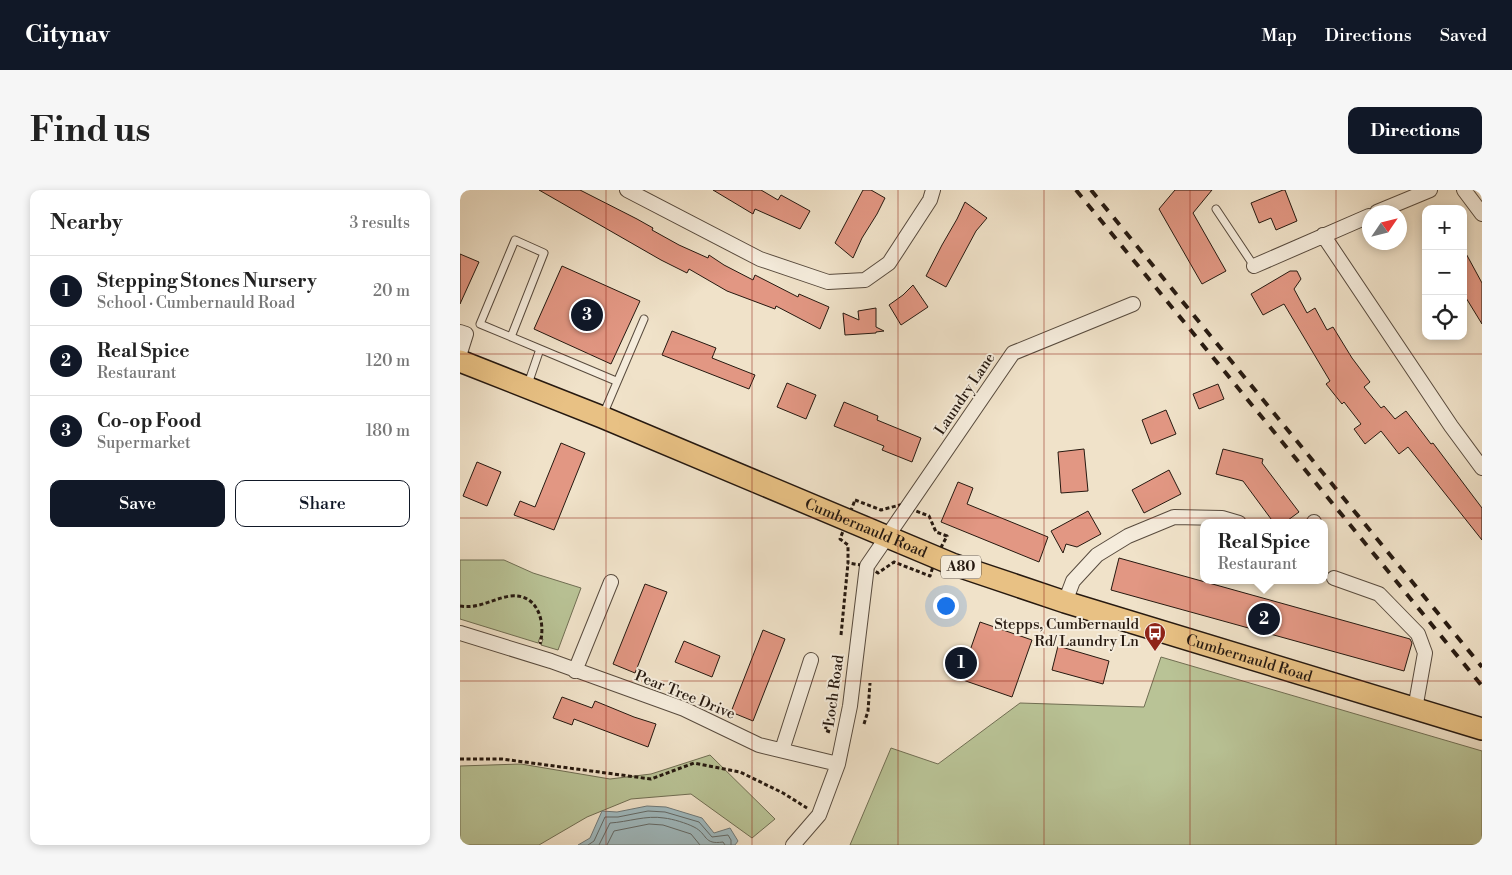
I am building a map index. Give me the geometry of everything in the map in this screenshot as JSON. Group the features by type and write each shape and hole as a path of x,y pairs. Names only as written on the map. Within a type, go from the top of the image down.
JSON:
{"main road":[{"name":"Cumbernauld Road","path":"460,361 602,417 952,564 1065,602 1480,729"}],"street":[{"path":"635,192 760,259 828,282 865,280 889,263 930,200 933,190"},
{"path":"1394,205 1430,190"},
{"path":"1464,190 1482,214"},
{"path":"1254,266 1362,219"},
{"path":"1323,235 1451,426 1482,468"},
{"name":"Laundry Lane","path":"888,536 1013,353 1133,304"},
{"path":"460,332 466,334 460,353"},
{"path":"1065,602 1073,581 1097,555 1128,536 1174,517 1225,519"},
{"name":"Loch Road","path":"793,845 819,815 838,764 850,706 867,566 888,536"},
{"path":"1334,578 1379,594 1418,634 1425,653 1415,708"},
{"path":"575,671 611,582"},
{"name":"Pear Tree Drive","path":"460,633 536,657 684,709 759,745 838,764"},
{"path":"782,750 811,660"}],"lane":[{"path":"1216,210 1254,266"},
{"path":"511,337 544,253 515,240 480,324 540,350 616,381"},
{"path":"602,417 644,319"},
{"path":"527,387 540,350"}],"path":[{"path":"460,606 471,608 511,596 523,598 535,605 540,613 542,625 542,638 536,657"},
{"path":"460,759 502,759 651,779 694,763 740,772 819,815"}],"green space":[{"path":"460,560 504,560 533,573 581,588 558,650 541,645 543,639 540,637 538,643 460,619"},
{"path":"1161,657 1482,751 1482,845 850,845 891,748 938,764 1020,703 1144,707"},
{"path":"710,755 775,819 752,838 691,794 631,799 587,817 539,845 460,845 460,766 521,764 610,779 651,774"}],"water":[{"path":"647,806 666,807 702,818 714,833 730,828 738,841 735,845 578,845 590,838 602,811 617,812"}],"building":[{"path":"539,190 580,190 637,219 679,245 708,258 709,255 753,280 755,275 798,297 799,294 829,307 820,329 776,306 775,309 727,291 689,269 687,273"},
{"path":"713,190 761,190 778,200 781,195 810,211 800,229 755,209 753,214"},
{"path":"863,190 871,190 885,198 853,258 835,243"},
{"path":"1175,190 1212,190 1193,213 1226,271 1202,284 1159,209"},
{"path":"1285,190 1297,221 1276,230 1271,218 1259,223 1251,203"},
{"path":"965,202 987,218 976,231 946,287 926,276"},
{"path":"460,254 479,262 460,304"},
{"path":"1467,255 1482,283 1482,324 1467,300"},
{"path":"562,266 640,301 611,364 534,329"},
{"path":"1290,271 1297,271 1301,279 1294,289 1307,313 1315,308 1327,330 1333,327 1352,358 1370,382 1364,387 1381,408 1384,406 1395,419 1406,411 1431,444 1433,443 1482,508 1482,540 1408,447 1399,454 1381,431 1365,444 1354,429 1361,424 1344,402 1342,404 1326,384 1330,381 1284,304 1263,315 1251,294"},
{"path":"913,285 928,307 901,325 889,305"},
{"path":"876,308 876,327 884,331 845,335 843,313 859,320 858,311"},
{"path":"672,331 716,348 712,358 755,375 749,389 662,355"},
{"path":"787,383 816,395 806,419 777,407"},
{"path":"1218,384 1224,399 1199,409 1193,394"},
{"path":"844,402 878,416 877,420 921,438 912,462 882,450 884,446 834,426"},
{"path":"1166,410 1176,434 1151,444 1142,420"},
{"path":"561,443 585,453 554,530 514,515 520,501 535,507"},
{"path":"1084,449 1088,491 1061,493 1058,452"},
{"path":"1223,449 1263,459 1262,463 1299,512 1289,519 1271,519 1243,481 1216,474"},
{"path":"477,462 501,472 487,506 463,496"},
{"path":"1169,470 1181,494 1144,513 1132,490"},
{"path":"958,482 973,488 967,504 1048,537 1039,562 941,522"},
{"path":"1088,511 1101,534 1077,547 1066,544 1063,553 1051,531"},
{"path":"1119,558 1200,581 1200,584 1212,584 1410,639 1412,643 1404,671 1111,590"},
{"path":"645,584 667,592 635,673 613,664"},
{"path":"980,622 1032,640 1012,697 960,679"},
{"path":"763,630 785,639 753,721 731,712"},
{"path":"684,641 720,656 712,677 675,662"},
{"path":"1058,646 1109,661 1103,684 1052,670"},
{"path":"562,697 592,708 595,701 656,724 648,747 574,719 572,725 553,718"}],"railway":[{"path":"1076,190 1482,686"},
{"path":"1091,190 1482,667"}],"place":[{"name":"Co-op Food","path":"587,315"},
{"name":"Real Spice","path":"1264,619"},
{"name":"Stepps, Cumbernauld Rd/ Laundry Ln","path":"1155,652"},
{"name":"Stepping Stones Nursery","path":"961,663"}]}
